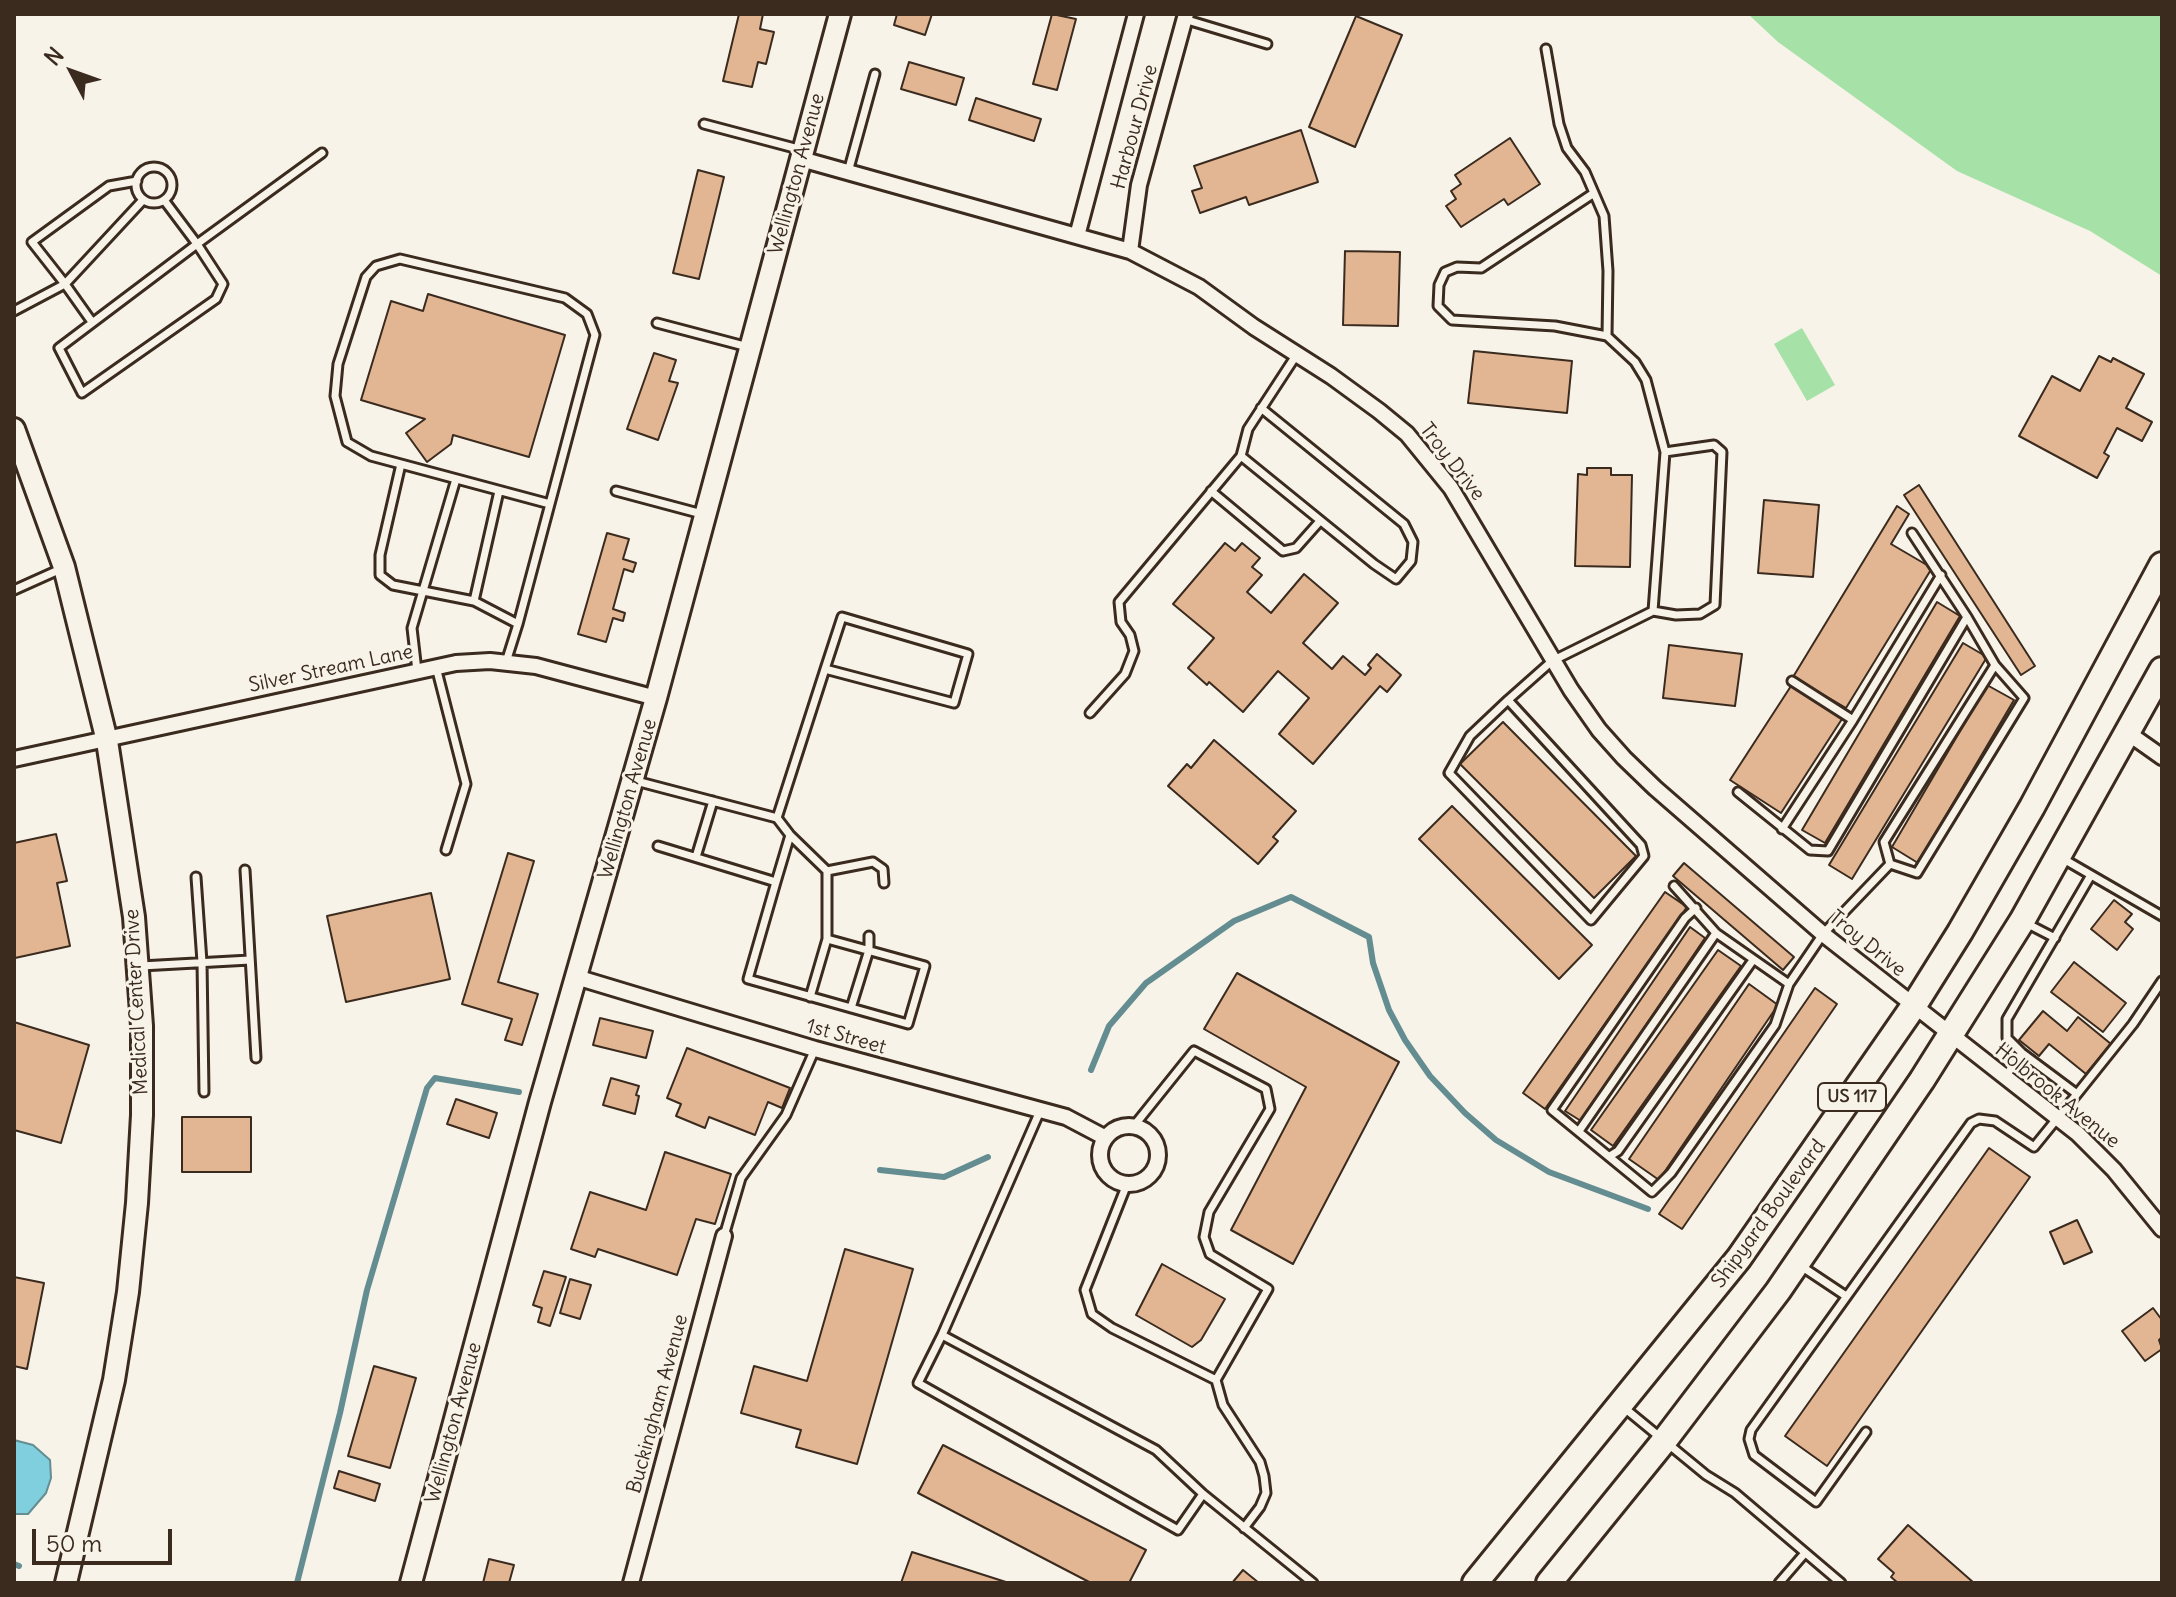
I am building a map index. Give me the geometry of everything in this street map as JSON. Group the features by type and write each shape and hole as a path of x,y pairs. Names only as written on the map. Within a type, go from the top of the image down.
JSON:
{"main road":[{"name":"Shipyard Boulevard","path":"1475,1583 1622,1406 1739,1258 1913,1007 2032,807 2162,565"},
{"name":"US 117","path":"1549,1583 1664,1441 1798,1264 1951,1036 2022,921 2162,670"}],"street":[{"name":"Wellington Avenue","path":"411,1583 507,1221 634,780 840,14"},
{"path":"1077,236 1136,14"},
{"name":"Harbour Drive","path":"1130,251 1139,185 1185,16"},
{"name":"Troy Drive","path":"802,155 848,172 1130,251 1199,287 1379,411 1407,434 1428,458 1475,526 1552,661 1599,730 1624,758 1666,799 1913,1007"},
{"name":"Medical Center Drive","path":"14,429 20,462 64,567 107,741 126,856 138,966 142,1115 128,1292 111,1394 66,1583"},
{"name":"Silver Stream Lane","path":"14,759 465,662 536,666 656,698"},
{"path":"2128,733 2162,757"},
{"name":"1st Street","path":"576,977 815,1049 1066,1117 1104,1137"},
{"name":"Holbrook Avenue","path":"1913,1007 2078,1134 2114,1170 2162,1229"},
{"path":"1123,1127 1133,1127 1151,1136 1158,1154 1151,1173 1144,1180 1127,1184 1111,1178 1101,1163 1100,1154 1104,1137 1123,1127"},
{"name":"Buckingham Avenue","path":"631,1583 724,1236"}],"lane":[{"path":"1185,16 1267,44"},
{"path":"1546,49 1559,124 1567,148 1585,172 1604,216 1608,271 1607,336"},
{"path":"848,172 875,74"},
{"path":"704,124 802,155"},
{"path":"164,200 197,244 223,284 216,299 82,393 59,348 197,244 322,153"},
{"path":"151,168 167,173 172,189 164,200 155,203 143,200 137,190 137,181 141,173 151,168"},
{"path":"92,322 32,242 109,186 137,181"},
{"path":"1594,193 1481,268 1457,267 1445,272 1439,285 1438,306 1452,320 1555,326 1607,336 1635,362 1646,380 1665,452 1653,611"},
{"path":"14,311 65,284 143,200"},
{"path":"506,662 518,624 550,504 595,335 587,314 565,298 400,259 376,266 366,277 338,364 335,396 347,442 371,456 550,504"},
{"path":"657,323 751,348"},
{"path":"1090,713 1125,674 1134,651 1130,635 1121,622 1119,602 1241,456 1248,429 1297,354"},
{"path":"1241,456 1396,579 1411,561 1413,542 1404,524 1261,408"},
{"path":"1508,700 1641,845 1644,856 1591,920 1449,773 1470,736 1508,700 1552,661 1653,611 1676,615 1700,614 1715,605 1722,452 1714,445 1665,452"},
{"path":"401,464 380,555 380,575 393,585 474,601 518,624"},
{"path":"417,671 412,628 456,479"},
{"path":"474,601 499,491"},
{"path":"616,491 706,515"},
{"path":"1211,491 1283,551 1296,548 1320,521"},
{"path":"1890,864 1917,873 2024,698 1995,665 1912,533"},
{"path":"14,590 64,567"},
{"path":"1782,829 1941,575"},
{"path":"777,818 825,669 842,617 968,654 954,703 825,669"},
{"path":"1738,792 1810,850 1828,851 1967,617"},
{"path":"1890,864 1884,842 1995,665"},
{"path":"436,666 466,784 446,850"},
{"path":"1792,681 1853,720"},
{"path":"634,780 777,818 827,871 827,939 810,997"},
{"path":"696,857 713,801"},
{"path":"790,835 748,979 908,1024 925,966 827,939"},
{"path":"658,846 776,882"},
{"path":"2059,856 2162,916"},
{"path":"827,871 873,862 883,869 884,883"},
{"path":"1696,908 1685,918 1552,1110 1652,1192 1671,1173 1775,1025 1789,984 1823,934 1890,864"},
{"path":"245,870 256,1058"},
{"path":"2077,1094 2007,1038 2007,1019 2091,875"},
{"path":"196,877 202,962 204,1092"},
{"path":"1674,886 1716,933 1789,984"},
{"path":"2022,921 2055,938"},
{"path":"1579,1131 1716,933"},
{"path":"851,1008 869,950 869,936"},
{"path":"138,966 250,960"},
{"path":"1610,1156 1618,1151 1753,960"},
{"path":"1866,1432 1816,1502 1760,1462 1750,1448 1751,1430 1971,1123 1979,1119 1995,1121 2034,1147 2133,1024 2162,981"},
{"path":"724,1236 741,1178 786,1115 815,1049"},
{"path":"1133,1127 1194,1051 1266,1089 1270,1109 1209,1212 1204,1237 1210,1254 1268,1289 1216,1380 1223,1405 1260,1462 1264,1476 1266,1493 1244,1528"},
{"path":"2004,1078 2022,1053"},
{"path":"1041,1111 918,1383 1178,1530 1203,1494"},
{"path":"1127,1184 1085,1290 1092,1314 1112,1328 1216,1380"},
{"path":"1798,1264 1846,1296"},
{"path":"942,1335 1156,1450 1203,1494 1313,1583"},
{"path":"1622,1406 1706,1475 1735,1493 1841,1583"},
{"path":"1779,1583 1805,1553"}],"green space":[{"path":"1748,14 2162,14 2162,276 2090,231 1957,171 1778,42"},
{"path":"1802,328 1835,385 1807,401 1774,344"}],"water":[{"path":"14,1440 33,1445 50,1460 51,1478 46,1493 28,1514 14,1514"}],"building":[{"path":"739,14 763,14 760,29 774,32 766,64 758,62 752,87 723,81"},
{"path":"897,14 932,14 925,35 894,25"},
{"path":"1052,14 1076,19 1057,90 1033,84"},
{"path":"1356,16 1402,35 1355,147 1309,127"},
{"path":"909,62 964,78 956,105 901,89"},
{"path":"976,98 1041,119 1034,141 969,120"},
{"path":"1301,130 1318,182 1249,205 1246,197 1200,213 1192,191 1202,188 1194,166"},
{"path":"1510,138 1540,184 1508,205 1504,199 1461,227 1446,206 1456,199 1451,191 1461,184 1455,175"},
{"path":"698,170 724,177 699,279 673,273"},
{"path":"1345,251 1400,252 1398,326 1343,325"},
{"path":"428,294 565,335 529,457 453,435 451,444 427,462 406,433 425,419 361,400 391,301 423,311"},
{"path":"1474,351 1572,361 1567,413 1468,403"},
{"path":"654,353 676,360 669,381 678,383 658,440 627,429"},
{"path":"2099,356 2111,362 2113,358 2144,374 2126,408 2152,422 2142,441 2117,428 2104,453 2109,456 2097,478 2019,436 2052,376 2080,391"},
{"path":"1587,468 1611,468 1611,475 1632,475 1630,567 1575,566 1578,474 1587,475"},
{"path":"1919,485 2035,666 2021,675 1904,495"},
{"path":"1764,500 1819,505 1813,577 1758,573"},
{"path":"1897,506 1909,514 1891,544 1932,568 1846,708 1793,677"},
{"path":"607,533 629,539 623,559 636,563 633,572 624,569 613,609 625,613 623,621 613,618 606,642 578,634"},
{"path":"1225,543 1235,551 1242,543 1260,558 1252,567 1262,575 1247,592 1271,613 1304,574 1338,603 1303,643 1332,669 1343,656 1365,675 1377,654 1401,675 1387,692 1380,686 1313,764 1279,734 1309,698 1278,671 1243,712 1188,668 1214,638 1173,604"},
{"path":"1937,602 1960,616 1825,843 1802,830"},
{"path":"1963,643 1987,657 1852,879 1829,865"},
{"path":"1669,645 1742,654 1735,706 1663,698"},
{"path":"1987,685 2014,700 1918,863 1892,847"},
{"path":"1791,686 1842,719 1781,813 1730,780"},
{"path":"1503,722 1636,856 1594,898 1460,764"},
{"path":"1214,740 1296,811 1273,837 1278,841 1258,864 1168,786 1187,764 1191,768"},
{"path":"1452,806 1592,945 1559,979 1419,839"},
{"path":"56,834 67,881 57,883 70,946 15,958 14,843"},
{"path":"508,853 534,861 498,982 538,994 522,1045 505,1040 512,1019 462,1004"},
{"path":"1684,863 1794,957 1783,970 1673,876"},
{"path":"1665,892 1687,907 1545,1109 1523,1093"},
{"path":"431,893 450,979 346,1002 327,916"},
{"path":"2114,900 2132,914 2125,922 2133,929 2117,950 2091,929"},
{"path":"1690,927 1705,938 1581,1121 1565,1111"},
{"path":"1718,950 1741,966 1613,1146 1591,1130"},
{"path":"2074,962 2126,1003 2103,1032 2051,992"},
{"path":"1237,973 1399,1062 1293,1264 1231,1230 1306,1087 1204,1029"},
{"path":"1749,984 1778,1005 1659,1180 1629,1159"},
{"path":"1815,988 1837,1004 1682,1229 1659,1214"},
{"path":"2043,1011 2067,1031 2078,1017 2111,1044 2086,1074 2049,1044 2039,1056 2019,1040"},
{"path":"600,1018 653,1031 646,1058 593,1045"},
{"path":"14,1022 89,1045 61,1143 14,1130"},
{"path":"687,1048 790,1088 782,1108 768,1102 755,1135 709,1117 705,1128 676,1116 681,1104 667,1098"},
{"path":"611,1078 639,1086 635,1114 603,1105"},
{"path":"456,1099 497,1113 489,1138 447,1124"},
{"path":"182,1117 251,1117 251,1172 182,1172"},
{"path":"1989,1148 2030,1177 1827,1466 1785,1436"},
{"path":"665,1152 731,1174 715,1224 696,1219 677,1275 598,1249 595,1257 571,1249 590,1192 646,1210"},
{"path":"2077,1220 2092,1252 2064,1264 2050,1232"},
{"path":"845,1249 913,1269 857,1464 796,1447 801,1430 741,1413 754,1366 807,1381"},
{"path":"1162,1264 1225,1299 1201,1340 1192,1347 1136,1315"},
{"path":"544,1271 566,1277 550,1326 538,1322 542,1308 533,1305"},
{"path":"14,1277 44,1283 27,1369 14,1366"},
{"path":"570,1279 591,1285 580,1319 560,1313"},
{"path":"2153,1308 2162,1320 2162,1337 2159,1340 2162,1349 2145,1361 2122,1331"},
{"path":"374,1366 416,1378 390,1468 348,1456"},
{"path":"943,1445 1146,1550 1129,1583 1091,1583 918,1493"},
{"path":"339,1471 380,1484 375,1501 334,1488"},
{"path":"1908,1525 1974,1583 1898,1583 1891,1577 1894,1573 1878,1559"},
{"path":"912,1552 1009,1583 901,1583"},
{"path":"489,1559 514,1565 509,1583 483,1583"},
{"path":"1243,1570 1259,1583 1232,1583"}],"waterway":[{"path":"1091,1070 1109,1026 1146,983 1234,921 1291,897 1369,937 1373,963 1389,1010 1405,1040 1430,1076 1465,1113 1496,1140 1549,1172 1648,1209"},
{"path":"297,1583 367,1290 427,1088 435,1078 519,1092"},
{"path":"880,1170 944,1177 988,1157"},
{"path":"14,1564 19,1566"}]}
